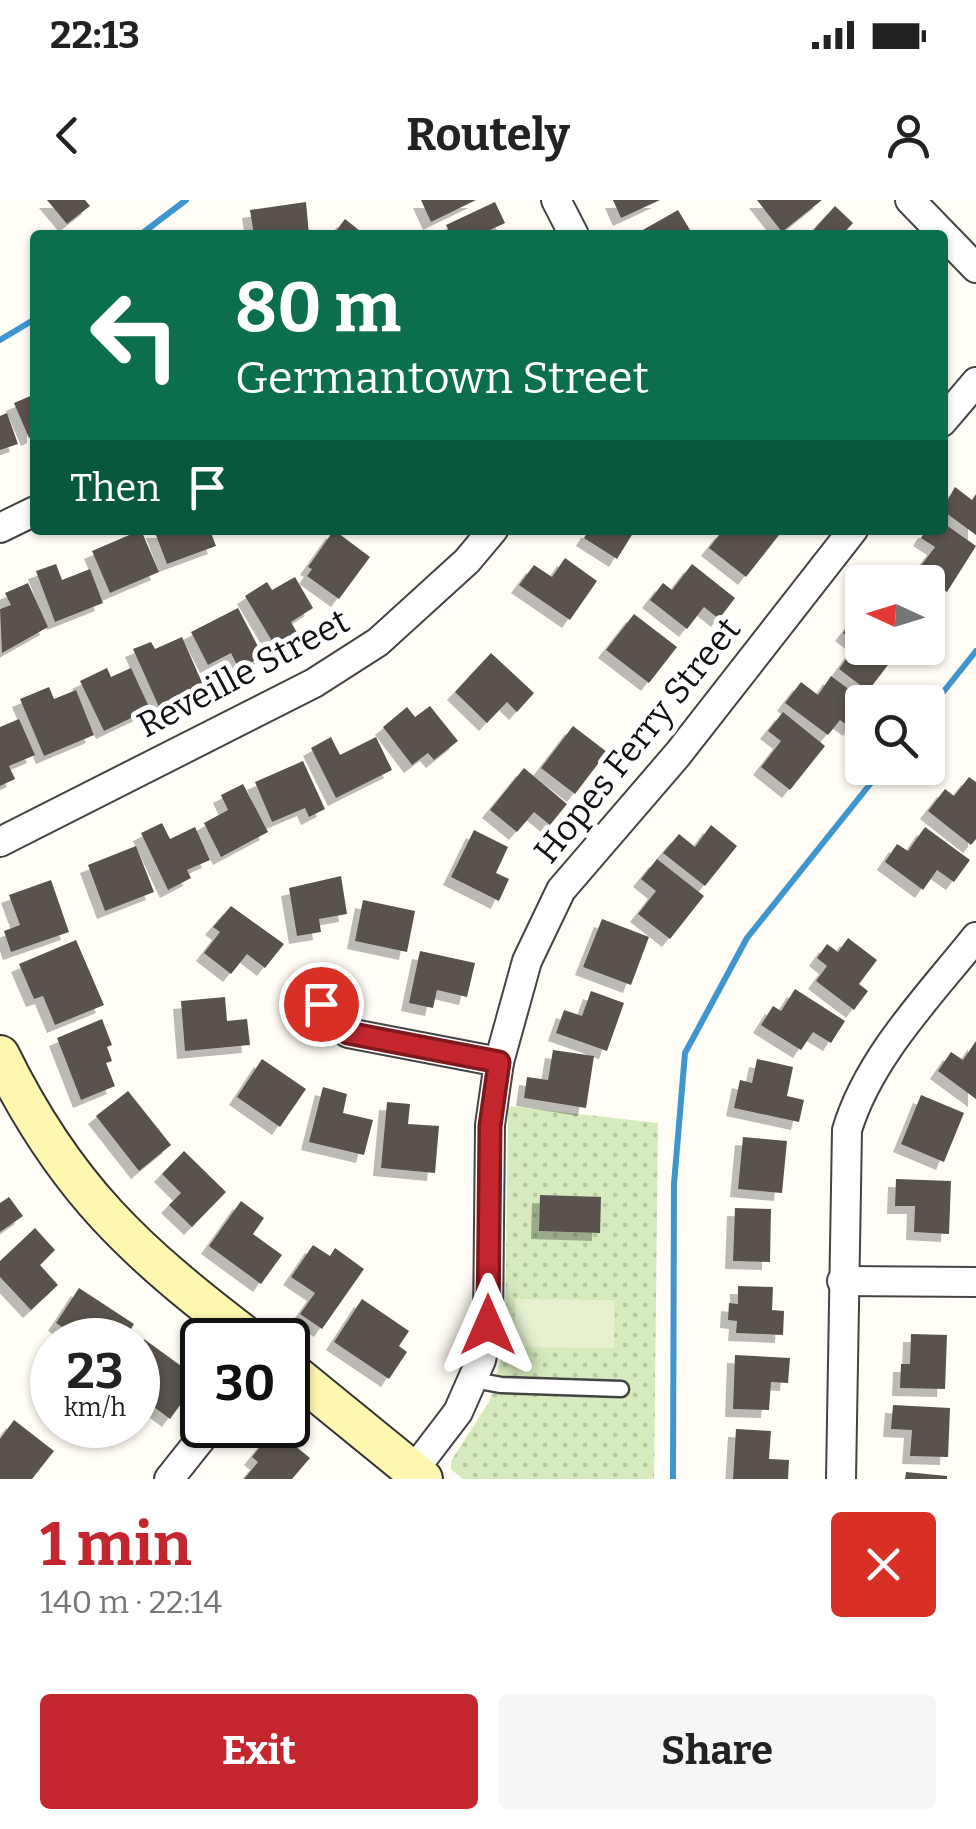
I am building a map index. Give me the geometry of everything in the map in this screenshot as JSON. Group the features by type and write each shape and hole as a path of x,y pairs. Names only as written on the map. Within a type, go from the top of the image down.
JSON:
{"street":[{"path":"556,200 571,230"},
{"path":"910,200 939,230"},
{"path":"948,239 976,268"},
{"path":"948,415 976,382"},
{"path":"0,528 30,513"},
{"name":"Reveille Street","path":"0,842 314,683 378,642 467,561 489,535"},
{"name":"Hopes Ferry Street","path":"418,1475 474,1380 488,1325 489,1141 499,1062 516,988 562,890 678,754 848,535"},
{"path":"841,1479 844,1175 854,1107 883,1055 976,937"},
{"path":"321,1004 348,1033 499,1062"},
{"path":"0,1055 42,1134 113,1226 155,1267 221,1318"},
{"path":"842,1281 976,1282"},
{"path":"310,1387 418,1475"},
{"path":"169,1479 194,1448"}],"lane":[{"path":"474,1380 501,1385 622,1389"}],"green space":[{"path":"508,1106 658,1123 654,1479 463,1479 451,1469 451,1461 489,1402 505,1344"},
{"path":"515,1299 615,1300 614,1348 515,1347"}],"building":[{"path":"47,200 85,200 90,206 67,224"},
{"path":"421,200 476,200 431,222"},
{"path":"613,200 660,200 621,218"},
{"path":"757,200 822,200 784,230"},
{"path":"306,202 309,230 253,230 250,210"},
{"path":"495,202 505,223 490,230 448,230 446,225"},
{"path":"835,206 853,223 847,230 813,230"},
{"path":"678,210 690,230 643,230"},
{"path":"345,219 359,230 337,230"},
{"path":"30,396 29,438 14,403"},
{"path":"7,413 18,444 0,450 0,416"},
{"path":"955,487 972,500 976,494 976,535 948,514 948,499"},
{"path":"948,526 976,546 947,592 945,565 922,565 935,547 921,538 923,535 948,535"},
{"path":"129,535 143,535 159,572 110,593 92,551"},
{"path":"156,535 212,535 216,546 167,564"},
{"path":"330,535 341,535 370,557 339,599 307,576 312,569 308,567"},
{"path":"586,535 632,535 617,559 584,538"},
{"path":"719,535 779,535 746,577 709,548"},
{"path":"565,558 597,581 570,620 519,585 534,565 552,577"},
{"path":"56,564 62,580 90,569 103,603 55,622 36,571"},
{"path":"692,564 735,598 719,619 704,607 687,629 650,600 663,583 672,590"},
{"path":"295,577 313,608 291,622 300,638 278,651 245,596 267,582 272,590"},
{"path":"28,583 48,627 2,653 0,609 11,605 5,593"},
{"path":"238,608 263,656 239,669 231,653 208,665 191,632"},
{"path":"634,614 677,647 649,683 606,650"},
{"path":"182,637 204,687 159,707 133,649 151,642 155,649"},
{"path":"491,653 534,693 517,712 507,702 487,723 455,692"},
{"path":"845,661 845,665 888,665 873,685 860,685 839,669"},
{"path":"107,668 111,677 131,668 150,709 104,731 80,681"},
{"path":"831,676 845,686 845,724 840,720 828,735 785,703 801,682 818,695"},
{"path":"49,687 54,699 76,690 94,735 44,756 20,699"},
{"path":"430,706 458,741 434,760 428,753 412,765 383,727 407,707 415,717"},
{"path":"783,712 825,746 790,790 761,767 781,741 768,731"},
{"path":"19,719 35,755 9,766 15,779 0,786 0,727"},
{"path":"573,726 607,752 575,794 541,768"},
{"path":"331,737 340,755 376,737 392,770 336,798 311,748"},
{"path":"303,761 325,809 309,817 305,808 272,822 255,782"},
{"path":"524,768 567,804 550,825 534,812 517,832 490,810"},
{"path":"969,777 976,782 976,839 971,845 928,811 945,789 954,796"},
{"path":"243,784 268,832 221,857 204,823 228,810 221,795"},
{"path":"162,823 170,839 195,827 210,860 187,870 191,878 168,890 141,833"},
{"path":"711,825 737,846 705,886 663,853 679,834 695,847"},
{"path":"925,827 970,860 954,882 937,870 923,890 885,862 897,844 908,851"},
{"path":"474,830 508,847 496,873 509,879 499,901 451,877"},
{"path":"136,846 154,892 105,911 88,865"},
{"path":"657,859 704,896 670,939 638,914 656,891 641,879"},
{"path":"341,876 347,914 319,919 321,932 297,936 289,888"},
{"path":"51,880 69,932 11,952 4,931 20,925 9,895"},
{"path":"363,900 415,911 407,952 355,941"},
{"path":"231,906 284,944 265,968 247,954 231,974 204,953 220,932 213,927"},
{"path":"602,919 649,937 631,985 583,967"},
{"path":"848,938 877,960 859,984 868,991 854,1010 816,981 827,966 817,958 827,944 838,952"},
{"path":"76,940 104,1005 55,1025 43,996 34,999 19,964"},
{"path":"420,951 475,963 467,997 437,990 433,1008 409,1003"},
{"path":"795,989 845,1021 831,1043 813,1032 801,1050 761,1025 773,1006 781,1011"},
{"path":"591,991 624,1003 607,1051 556,1033 564,1010 582,1016"},
{"path":"225,997 227,1021 247,1019 250,1045 185,1051 181,1001"},
{"path":"102,1019 112,1045 107,1047 112,1061 106,1063 115,1086 81,1100 57,1038"},
{"path":"976,1041 976,1099 938,1071 951,1052 963,1060"},
{"path":"553,1050 594,1056 586,1108 524,1098 527,1077 548,1080"},
{"path":"262,1059 306,1089 280,1127 237,1097"},
{"path":"757,1059 793,1067 787,1096 804,1100 799,1122 734,1108 740,1080 752,1083"},
{"path":"323,1087 347,1094 343,1113 373,1120 364,1155 309,1142"},
{"path":"128,1091 171,1145 139,1171 96,1116"},
{"path":"921,1095 964,1113 944,1162 901,1144"},
{"path":"387,1102 410,1104 408,1124 439,1126 435,1173 381,1168"},
{"path":"743,1137 787,1141 782,1193 738,1189"},
{"path":"184,1151 226,1192 192,1227 169,1205 181,1193 162,1174"},
{"path":"896,1179 951,1181 949,1234 914,1232 915,1206 895,1206"},
{"path":"540,1195 601,1197 600,1233 539,1231"},
{"path":"9,1197 23,1216 0,1232 0,1203"},
{"path":"241,1201 264,1218 253,1234 282,1255 261,1284 209,1246"},
{"path":"735,1208 771,1209 770,1262 733,1261"},
{"path":"35,1228 55,1250 40,1265 58,1285 31,1310 0,1277 0,1261"},
{"path":"313,1245 330,1256 335,1248 364,1269 322,1329 300,1314 315,1293 291,1277"},
{"path":"738,1286 773,1287 772,1310 784,1311 783,1335 736,1333 737,1321 728,1320 729,1303 738,1304"},
{"path":"79,1288 125,1318 59,1318"},
{"path":"362,1299 409,1331 399,1346 407,1352 389,1379 334,1342"},
{"path":"911,1334 947,1335 945,1389 900,1388 901,1364 910,1364"},
{"path":"160,1351 180,1365 180,1405 170,1419 160,1412"},
{"path":"735,1355 790,1358 788,1383 771,1382 769,1410 733,1409"},
{"path":"893,1405 950,1408 948,1457 910,1456 912,1430 891,1429"},
{"path":"14,1420 30,1432 30,1448 54,1451 32,1479 0,1479 0,1439"},
{"path":"736,1429 771,1431 769,1459 789,1460 788,1479 733,1479"},
{"path":"259,1448 298,1448 310,1458 292,1479 244,1479 258,1462 252,1457"},
{"path":"906,1472 947,1476 947,1479 905,1479"}],"waterway":[{"path":"147,230 186,200"},
{"path":"0,340 30,322"},
{"path":"945,690 976,651"},
{"path":"673,1479 674,1184 685,1053 747,938 869,785"}],"route":[{"path":"321,1004 348,1033 499,1062 490,1126 488,1325"}]}
